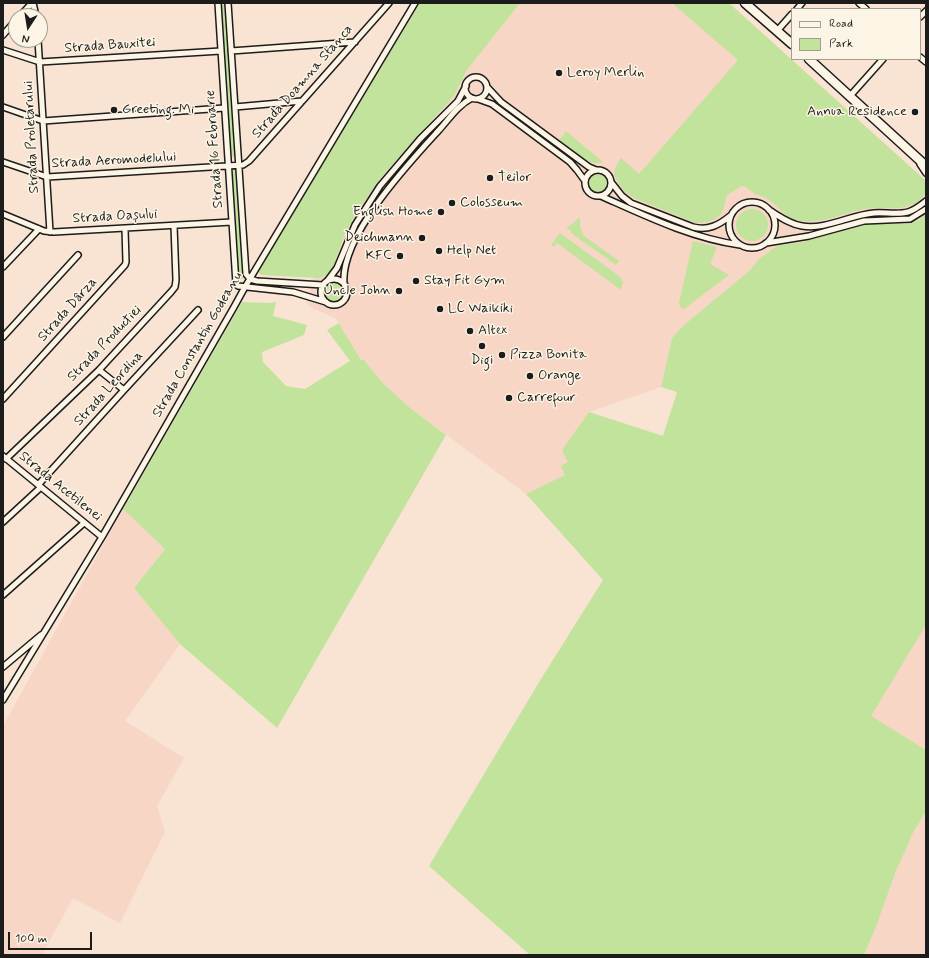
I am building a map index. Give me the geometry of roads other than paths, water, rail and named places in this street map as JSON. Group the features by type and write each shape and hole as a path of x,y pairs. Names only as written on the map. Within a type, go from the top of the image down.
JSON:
{"main road":[{"path":"746,3 791,43"},
{"path":"810,60 926,166"}],"street":[{"name":"Strada 16 Februarie","path":"218,3 236,284 244,287"},
{"name":"Strada 16 Februarie","path":"228,3 240,165 246,274 250,279"},
{"name":"Strada Doamna Stanca","path":"240,165 244,165 249,161 388,3"},
{"name":"Strada Constantin Godeanu","path":"3,700 102,537 244,287 415,3"},
{"path":"859,3 866,6"},
{"path":"777,31 791,15"},
{"path":"231,51 355,42"},
{"name":"Strada Proletarului","path":"39,48 50,232"},
{"name":"Strada Bauxitei","path":"3,50 40,62 221,51"},
{"path":"850,96 882,60"},
{"path":"326,302 321,292 323,285 337,268 355,225 380,186 420,139 458,100 470,80 477,77 484,80 487,87 501,102 588,167 601,170 608,174 611,182 622,196 631,203 693,228 699,229 712,227 723,222 741,204 748,202 756,202 763,205 787,222 810,227 865,214 909,212 926,201"},
{"path":"466,86 467,93 472,98 492,104 570,162 585,181 585,186 588,192 692,234 718,241 751,248 766,243 809,236 864,221 910,219 926,209"},
{"path":"478,99 482,98 486,93 487,87"},
{"path":"244,287 293,292 335,305 344,300 347,294 344,284 344,274 348,256 359,232 389,188 414,156 462,105 472,98"},
{"path":"235,107 302,101"},
{"path":"3,107 43,121 224,108"},
{"path":"915,156 926,173"},
{"name":"Strada Aeromodelului","path":"3,162 47,177 229,166"},
{"path":"229,166 240,165"},
{"path":"585,181 589,174 596,170"},
{"path":"601,196 608,192 611,182"},
{"path":"766,243 770,239 775,227 769,210"},
{"name":"Strada Oașului","path":"3,214 50,232 232,222"},
{"path":"731,215 729,222 731,235 740,245"},
{"name":"Strada Productiei","path":"4,457 99,370 174,287 176,280 174,226"},
{"path":"3,267 39,228"},
{"name":"Strada Dârza","path":"3,399 125,265 125,228"},
{"path":"3,337 78,255"},
{"path":"250,279 257,281 323,285"},
{"path":"328,280 338,280 344,284"},
{"name":"Strada Leordina","path":"3,522 40,486 124,390 198,310"},
{"path":"99,370 124,390"},
{"name":"Strada Acetilenei","path":"4,457 102,537"},
{"path":"3,594 84,523"},
{"path":"3,667 44,633"}],"place":[{"name":"Leroy Merlin","path":"559,73"},
{"name":"Greeting. Mi","path":"114,110"},
{"name":"Annua Residence","path":"915,112"},
{"name":"Teilor","path":"490,178"},
{"name":"Colosseum","path":"452,203"},
{"name":"English Home","path":"441,212"},
{"name":"Deichmann","path":"422,238"},
{"name":"Help Net","path":"439,251"},
{"name":"KFC","path":"400,256"},
{"name":"Stay Fit Gym","path":"416,281"},
{"name":"Uncle John","path":"399,291"},
{"name":"LC Waikiki","path":"440,309"},
{"name":"Altex","path":"470,331"},
{"name":"Digi","path":"482,346"},
{"name":"Pizza Bonita","path":"502,355"},
{"name":"Orange","path":"530,376"},
{"name":"Carrefour","path":"509,398"}]}
